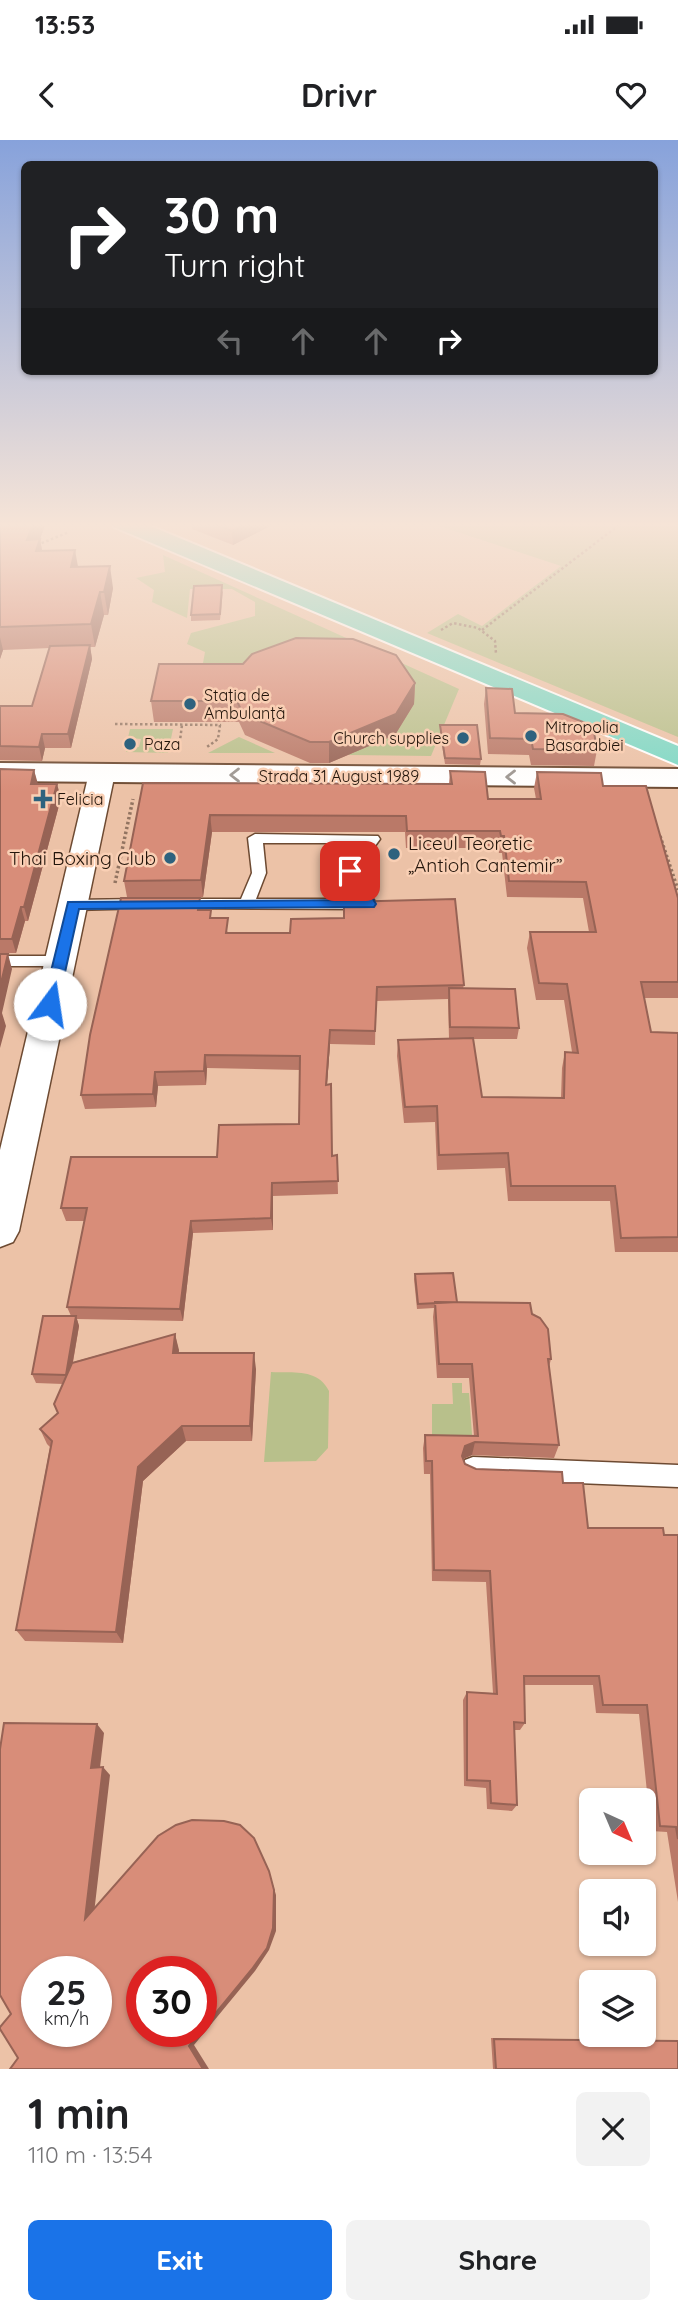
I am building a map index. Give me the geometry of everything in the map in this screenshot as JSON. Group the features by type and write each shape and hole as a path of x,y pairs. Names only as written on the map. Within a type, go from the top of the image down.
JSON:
{"main road":[{"path":"336,612 678,756"}],"street":[{"name":"Strada 31 August 1989","path":"0,772 678,778"},
{"path":"0,1231 102,773"}],"lane":[{"path":"73,905 369,904 350,871 373,839 255,838 259,873 247,904"},
{"path":"0,961 61,961"},
{"path":"473,1468 678,1476"}],"path":[{"path":"482,630 505,612"},
{"path":"439,632 453,623 482,630 495,641 497,665"},
{"path":"116,724 220,725 218,739 198,753"},
{"path":"178,753 185,724"},
{"path":"111,905 134,795"},
{"path":"656,824 678,890"}],"green space":[{"path":"174,612 188,612 187,618"},
{"path":"255,612 289,612 459,689 431,756 349,755 199,685 205,652 187,644 191,633 255,616"},
{"path":"500,612 678,612 678,737 427,633 458,614 482,626"},
{"path":"130,729 173,729 168,753 126,752 127,747 139,747 141,739 131,738 127,742"},
{"path":"239,737 275,753 208,753"},
{"path":"271,1372 311,1375 318,1378 329,1391 328,1448 316,1461 264,1462"},
{"path":"452,1383 462,1383 462,1393 469,1393 473,1448 432,1446 432,1404 453,1404"}],"building":[{"path":"0,612 94,612 91,624 0,627"},
{"path":"191,612 220,612 220,614 191,615"},
{"path":"296,638 353,639 396,655 415,683 396,714 329,742 310,742 243,714 237,701 151,701 159,664 243,664 252,654"},
{"path":"90,645 68,734 42,734 39,747 0,746 0,706 32,706 50,646"},
{"path":"486,688 512,689 515,713 563,714 593,726 597,750 533,749 531,739 490,738"},
{"name":"Church supplies","path":"440,725 477,725 481,759 445,758"},
{"path":"0,769 34,770 31,784 57,784 24,907 21,907 12,939 0,939"},
{"path":"450,771 485,772 488,799 541,799 537,772 601,773 603,786 646,786 678,898 678,982 641,982 651,1032 678,1033 678,1237 621,1238 615,1186 511,1186 508,1153 439,1155 437,1106 405,1107 398,1040 473,1038 482,1097 564,1098 565,1052 578,1053 567,984 539,983 530,932 596,932 586,882 509,881 504,836 501,836 500,831 407,831 406,816 210,815 201,880 124,881 143,783 452,784"},
{"path":"121,898 200,898 198,910 211,910 210,918 228,918 226,933 290,933 291,919 344,918 344,902 455,899 464,985 377,987 375,1031 330,1030 326,1085 331,1084 332,1156 337,1155 338,1181 272,1183 271,1218 191,1221 180,1309 67,1307 87,1208 61,1208 71,1157 217,1157 219,1125 299,1124 300,1056 205,1055 204,1071 155,1072 153,1094 81,1095 90,1035"},
{"path":"0,954 8,954 0,987"},
{"path":"449,988 515,989 519,1028 450,1027"},
{"path":"453,1273 457,1302 418,1304 415,1274"},
{"path":"435,1302 530,1303 532,1314 540,1318 548,1329 551,1359 548,1359 559,1445 475,1442 465,1446 462,1456 465,1464 476,1469 562,1472 563,1483 583,1483 588,1528 663,1528 664,1535 678,1535 678,1839 676,1827 660,1826 647,1705 603,1705 599,1676 524,1676 525,1723 514,1722 517,1805 491,1803 490,1781 467,1780 467,1692 497,1694 490,1571 434,1570 432,1461 426,1461 425,1435 478,1436 472,1364 439,1364"},
{"path":"43,1316 76,1316 66,1375 32,1374"},
{"path":"175,1334 173,1353 254,1353 250,1426 182,1426 138,1467 116,1632 16,1630 52,1441 40,1429 58,1413 54,1404 72,1363"},
{"path":"4,1723 97,1724 91,1768 103,1767 85,1919 158,1836 176,1825 192,1820 224,1821 240,1825 254,1838 269,1871 274,1890 273,1928 267,1948 217,2012 217,1956 126,1956 126,2047 190,2047 203,2069 10,2069 18,2058 0,2029 11,2014 0,1995 0,1749"},
{"path":"494,2039 579,2040 579,2047 656,2047 656,2041 678,2041 678,2069 496,2069"}],"place":[{"name":"Stația de Ambulanță","path":"190,704"},
{"name":"Mitropolia Basarabiei","path":"531,736"},
{"name":"Church supplies","path":"463,738"},
{"name":"Paza","path":"130,744"},
{"name":"Felicia","path":"43,799"},
{"name":"Liceul Teoretic „Antioh Cantemir”","path":"394,854"},
{"name":"Thai Boxing Club","path":"170,858"}],"route":[{"path":"50,1004 73,905 369,904 350,871"}]}
